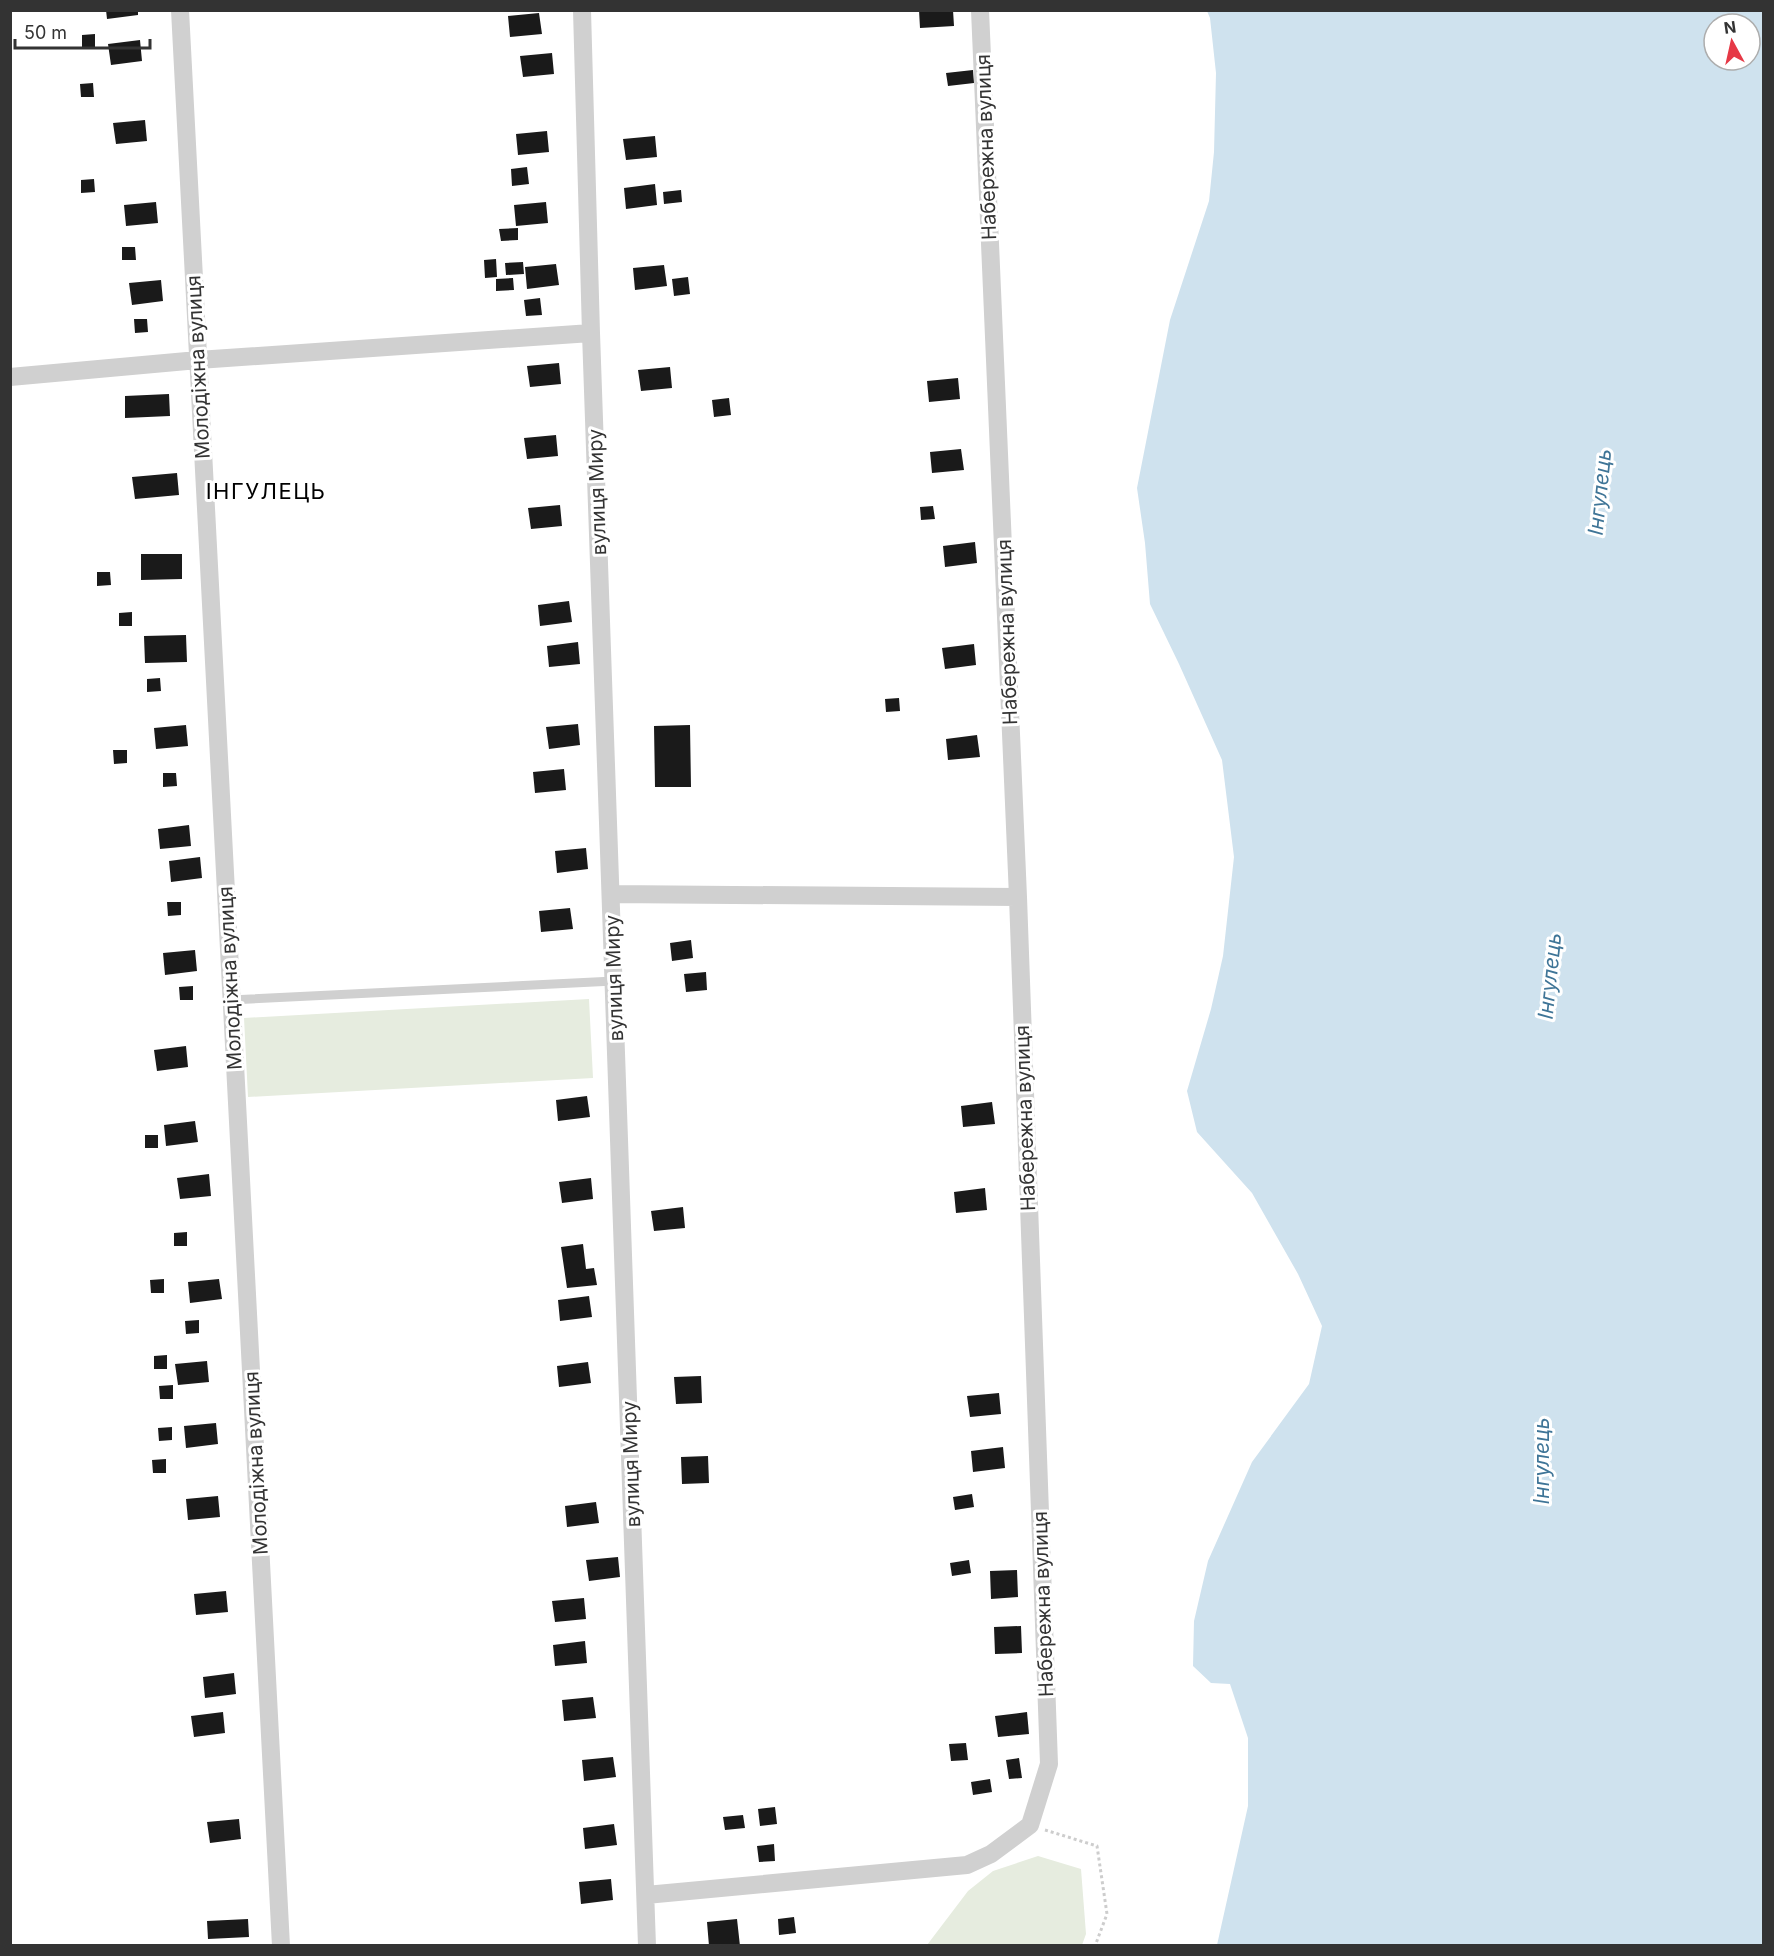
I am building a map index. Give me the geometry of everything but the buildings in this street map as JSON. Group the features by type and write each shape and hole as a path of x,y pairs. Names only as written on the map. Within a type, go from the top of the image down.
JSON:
{"street":[{"name":"Молодіжна вулиця","path":"180,10 281,1946"},
{"name":"вулиця Миру","path":"582,10 591,333 647,1946"},
{"name":"Набережна вулиця","path":"980,10 1018,897 1049,1764 1030,1826"},
{"path":"10,377 198,360 591,333"},
{"path":"611,894 1018,897"},
{"path":"646,1895 967,1865 991,1854 1030,1826"}],"lane":[{"path":"231,1000 614,981"}],"path":[{"path":"1030,1826 1097,1846 1107,1914 1095,1946"}],"shaded area":[{"path":"589,999 593,1078 248,1097 244,1018"},
{"path":"1038,1856 1081,1869 1086,1934 1082,1945 927,1945 968,1891 993,1871"}],"water":[{"name":"Інгулець","path":"1207,11 1763,11 1763,1945 1217,1945 1248,1806 1248,1738 1230,1684 1211,1683 1193,1666 1194,1621 1208,1561 1252,1462 1309,1384 1322,1326 1298,1274 1252,1193 1197,1132 1187,1091 1211,1009 1223,956 1234,857 1222,760 1150,604 1145,543 1137,488 1170,320 1209,201 1214,152 1216,73 1210,18"}],"district":[{"name":"ІНГУЛЕЦЬ","path":"266,491"}]}
